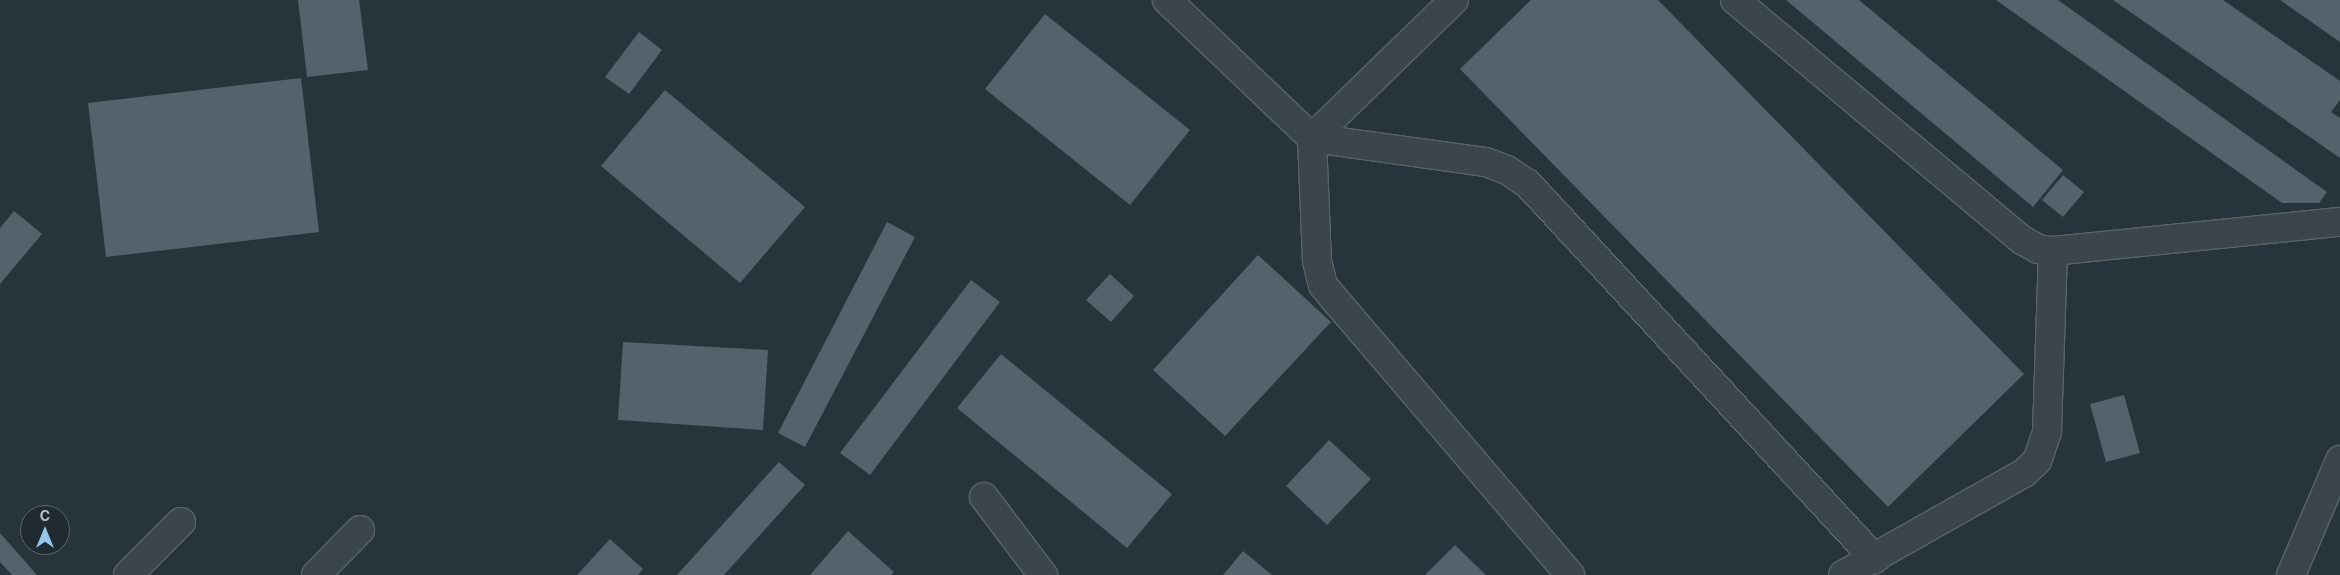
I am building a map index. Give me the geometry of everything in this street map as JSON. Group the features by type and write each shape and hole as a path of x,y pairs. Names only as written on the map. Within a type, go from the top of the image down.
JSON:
{"lane":[{"path":"1167,0 1312,138 1486,162 1507,170 1528,184 1875,559"},
{"path":"1454,0 1312,138 1317,261 1323,285 1570,575"},
{"path":"1735,0 2022,240 2038,249 2053,251 2340,222"},
{"path":"1843,575 1875,559 2024,473 2037,461 2047,432 2053,251"},
{"path":"2291,575 2340,460"},
{"path":"984,496 1043,575"},
{"path":"128,575 181,522"},
{"path":"316,575 360,530"}],"building":[{"path":"298,0 359,0 368,70 307,77"},
{"path":"1531,0 1658,0 2024,374 1888,507 1460,69"},
{"path":"1786,0 1859,0 2063,170 2033,207"},
{"path":"1996,0 2058,0 2327,192 2319,203 2282,203"},
{"path":"2113,0 2223,0 2340,81 2340,100 2331,112 2340,118 2340,158"},
{"path":"2280,0 2340,0 2340,42"},
{"path":"1045,14 1190,130 1130,205 985,89"},
{"path":"639,32 662,50 629,94 605,77"},
{"path":"301,78 319,232 106,257 88,103"},
{"path":"665,90 805,207 740,283 601,166"},
{"path":"2063,175 2084,192 2063,217 2042,200"},
{"path":"14,211 42,234 0,284 0,228"},
{"path":"887,222 915,237 805,447 778,433"},
{"path":"1258,255 1331,322 1225,436 1153,370"},
{"path":"1110,274 1134,296 1111,322 1086,300"},
{"path":"971,280 1000,302 870,475 840,453"},
{"path":"623,342 768,350 763,430 618,420"},
{"path":"1001,354 1172,494 1127,548 957,408"},
{"path":"2124,395 2140,453 2106,462 2090,404"},
{"path":"1329,440 1371,479 1327,525 1286,486"},
{"path":"779,462 805,485 724,575 677,575"},
{"path":"848,531 894,572 891,575 810,575"},
{"path":"0,533 37,575 12,575 0,562"},
{"path":"610,539 643,569 638,575 577,575"},
{"path":"1455,545 1486,575 1425,575"},
{"path":"1243,551 1272,575 1223,575"}]}
